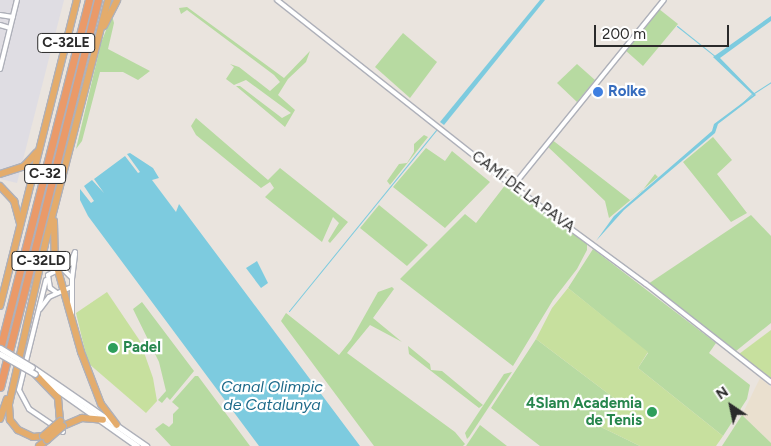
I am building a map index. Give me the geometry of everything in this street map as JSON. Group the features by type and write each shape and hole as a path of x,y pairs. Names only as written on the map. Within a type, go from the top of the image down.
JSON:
{"highway":[{"name":"C-32LE","path":"0,306 77,0"},
{"name":"C-32","path":"0,348 89,0"},
{"name":"C-32","path":"0,387 98,0"},
{"name":"C-32LD","path":"0,419 14,379 58,193 108,0"},
{"path":"98,38 117,0"},
{"path":"0,174 24,166 39,149"},
{"path":"0,186 14,201 20,227"},
{"path":"58,193 53,233 59,269 60,292 94,388 117,424"},
{"path":"36,374 58,398 62,427"},
{"path":"14,379 8,404 12,423 27,435 45,438"},
{"path":"39,446 45,438 62,427 82,418 103,420"}],"street":[{"path":"0,68 17,0"},
{"name":"CAMÍ DE LA PAVA","path":"277,0 771,382"},
{"path":"514,185 664,0"},
{"path":"0,15 13,17"},
{"path":"0,26 10,28"},
{"path":"62,427 29,409 20,395 21,379 46,280 71,262 75,252 71,287 74,328"},
{"path":"59,269 70,273 72,281"},
{"path":"46,280 50,288 60,292"},
{"path":"38,314 46,300 71,287"},
{"path":"0,348 117,424 146,446"},
{"path":"0,354 36,374 137,446"}],"shaded area":[{"path":"0,0 64,0 17,183 0,179"},
{"path":"760,378 771,387 771,443 742,415"}],"green space":[{"path":"187,7 284,78 310,51 306,62 288,79 278,95 295,110 285,127 236,86 240,86 282,118 291,113 246,80 234,85 226,79 234,67 230,64 239,67 270,91 280,82 274,75 187,10 181,14 179,8"},
{"path":"659,9 678,24 643,66 625,50"},
{"path":"112,15 114,23 108,49 150,71 138,80 123,72 100,72 82,141 76,149 101,43"},
{"path":"403,33 437,62 410,98 375,67"},
{"path":"577,64 595,80 577,102 557,83"},
{"path":"196,118 268,180 280,168 348,222 330,243 328,241 339,223 333,217 322,242 265,197 274,188 270,182 261,188 196,135 191,126"},
{"path":"424,135 428,137 390,185 387,181 399,164 407,163 414,152 414,144"},
{"path":"713,137 732,160 717,174 747,213 731,222 683,162"},
{"path":"551,139 630,200 635,196 609,218 605,201 546,145"},
{"path":"426,148 445,161 452,151 490,182 445,228 393,187"},
{"path":"655,174 658,177 643,189"},
{"path":"506,184 587,243 587,250 577,269 553,300 513,366 400,279 465,214 476,223"},
{"path":"379,205 428,245 407,266 360,228"},
{"path":"751,215 771,236 771,323 736,351 648,284"},
{"path":"593,249 716,343 709,353 750,385 747,399 723,436 638,368 648,353 568,288"},
{"path":"392,287 394,289 373,318 402,342 370,325 347,353 455,432 465,444 463,446 374,446 281,321 286,313 339,355 351,340 378,292"},
{"path":"568,288 648,352 638,368 723,436 716,446 640,446 601,427 618,401 536,339 552,308"},
{"name":"Padel","path":"107,292 140,341 153,378 157,401 146,413 88,363 76,313"},
{"path":"142,302 194,371 170,400 167,397 162,403 158,400 166,391 159,362 133,309"},
{"path":"771,330 771,379 739,354"},
{"path":"536,339 618,401 601,427 640,446 540,446 491,408"},
{"path":"408,346 430,364 431,370 442,371 483,405 479,408 409,354"},
{"path":"512,372 467,439 465,433 504,374"},
{"path":"195,376 198,376 250,446 171,446 155,429 163,423 169,427 173,423 173,414 179,408 172,402"},
{"path":"742,415 771,443 771,446 722,446"},
{"path":"480,425 507,446 466,446"}],"water":[{"path":"540,0 545,0 444,125 440,122"},
{"path":"771,16 771,21 720,58 756,95 718,124 715,133 624,210 596,241 614,216 712,131 714,124 753,95 713,57"},
{"name":"Canal Olimpic de Catalunya","path":"130,153 153,168 159,178 152,180 176,212 179,204 360,446 259,446 88,216 80,200 80,189 91,203 94,201 84,186 92,180 104,193 94,179 125,156 138,173 140,172 127,154"},
{"path":"257,261 268,283 261,288 246,268"}],"waterway":[{"path":"677,26 716,57"},
{"path":"754,93 771,82"},
{"path":"740,105 753,93"},
{"path":"289,311 437,129"}],"place":[{"name":"Rolke","path":"598,92"},
{"name":"Padel","path":"113,348"},
{"name":"4Slam Academia de Tenis","path":"652,412"}]}
